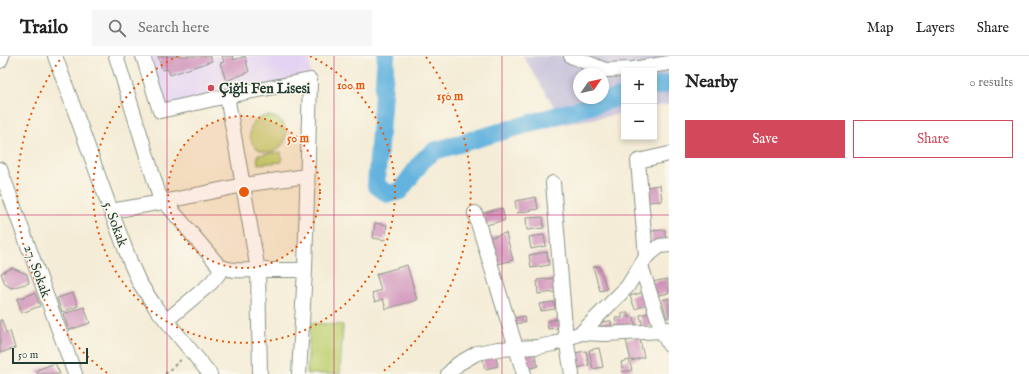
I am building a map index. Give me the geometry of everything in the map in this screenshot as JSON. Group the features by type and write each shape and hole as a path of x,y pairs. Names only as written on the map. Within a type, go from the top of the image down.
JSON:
{"street":[{"path":"0,61 2,56"},
{"name":"5. Sokak","path":"55,56 131,264 139,282 156,308 168,320 210,374"},
{"path":"116,56 159,195 163,202 219,266 226,269 241,271 304,270"},
{"path":"143,56 160,111 310,80 299,374"},
{"path":"571,56 605,70 633,69 669,64"},
{"path":"227,96 258,270 260,374"},
{"path":"669,154 638,161 643,261 666,330 669,345"},
{"name":"27. Sokak","path":"0,169 75,374"},
{"path":"111,210 163,202 243,185 307,176"},
{"path":"553,183 566,339 572,374"},
{"path":"475,213 524,374"},
{"path":"456,371 477,353 498,349 537,347 553,344 581,333 627,287 643,261 660,246 669,245"},
{"path":"168,320 211,283 220,272 219,266"},
{"path":"581,333 606,334 666,330"}],"path":[{"path":"165,374 190,350"}],"shaded area":[{"name":"Çiğli Fen Lisesi","path":"143,56 310,56 310,80 160,111"},
{"path":"523,56 669,56 669,104 657,106 657,68 621,68 621,114 565,124"}],"green space":[{"path":"271,116 281,121 285,127 285,141 281,147 275,151 265,152 255,147 251,141 250,131 255,121 261,117"},
{"path":"281,152 282,162 258,164 257,155"},
{"path":"310,323 343,325 340,374 307,374"}],"building":[{"name":"Çiğli Fen Lisesi","path":"158,56 210,56 212,61 170,75 168,69 162,70"},
{"name":"Çiğli Fen Lisesi","path":"222,56 233,56 234,60 245,56 249,72 226,81 220,63 224,62"},
{"path":"660,185 662,201 648,202 646,187"},
{"path":"536,197 538,209 517,213 515,201"},
{"path":"502,208 505,220 486,225 483,213"},
{"path":"543,217 544,228 527,230 526,218"},
{"path":"375,223 387,225 385,240 373,238"},
{"path":"665,230 666,242 652,243 651,231"},
{"path":"506,233 513,260 495,265 488,238"},
{"path":"544,235 546,246 531,249 529,237"},
{"path":"547,252 549,265 531,268 529,255"},
{"path":"407,265 417,300 386,309 383,299 375,302 372,293 381,290 376,274"},
{"path":"599,266 607,289 600,291 593,267"},
{"path":"12,268 27,274 29,283 11,288 5,284 1,273"},
{"path":"555,278 556,292 538,294 537,280"},
{"path":"667,279 669,293 654,296 652,282"},
{"path":"644,292 648,304 635,309 630,296"},
{"path":"35,293 40,306 22,313 17,299"},
{"path":"73,293 78,306 62,312 57,298"},
{"path":"669,298 669,318 667,318 662,300"},
{"path":"554,302 555,309 541,311 539,304"},
{"path":"84,307 90,323 69,330 63,314"},
{"path":"652,312 655,325 643,328 640,315"},
{"path":"622,313 628,313 628,317 634,317 636,330 617,332 615,318 622,318"},
{"path":"524,316 525,322 515,324 514,318"},
{"path":"559,319 560,328 548,329 547,321"},
{"path":"0,320 2,320 6,333 10,331 15,348 0,353"},
{"path":"611,321 612,329 599,329 598,322"},
{"path":"639,336 644,357 631,361 626,340"},
{"path":"599,348 603,367 593,369 589,350"},
{"path":"586,351 589,365 577,368 574,353"},
{"path":"534,352 538,366 524,370 520,356"},
{"path":"495,354 498,366 485,369 482,357"},
{"path":"629,360 632,370 623,372 621,362"},
{"path":"55,363 60,374 38,374 37,370"}],"waterway":[{"path":"386,56 376,185 388,194 400,191 423,160 434,151 621,97"},
{"path":"657,86 669,83"}],"place":[{"name":"Çiğli Fen Lisesi","path":"211,88"}]}
